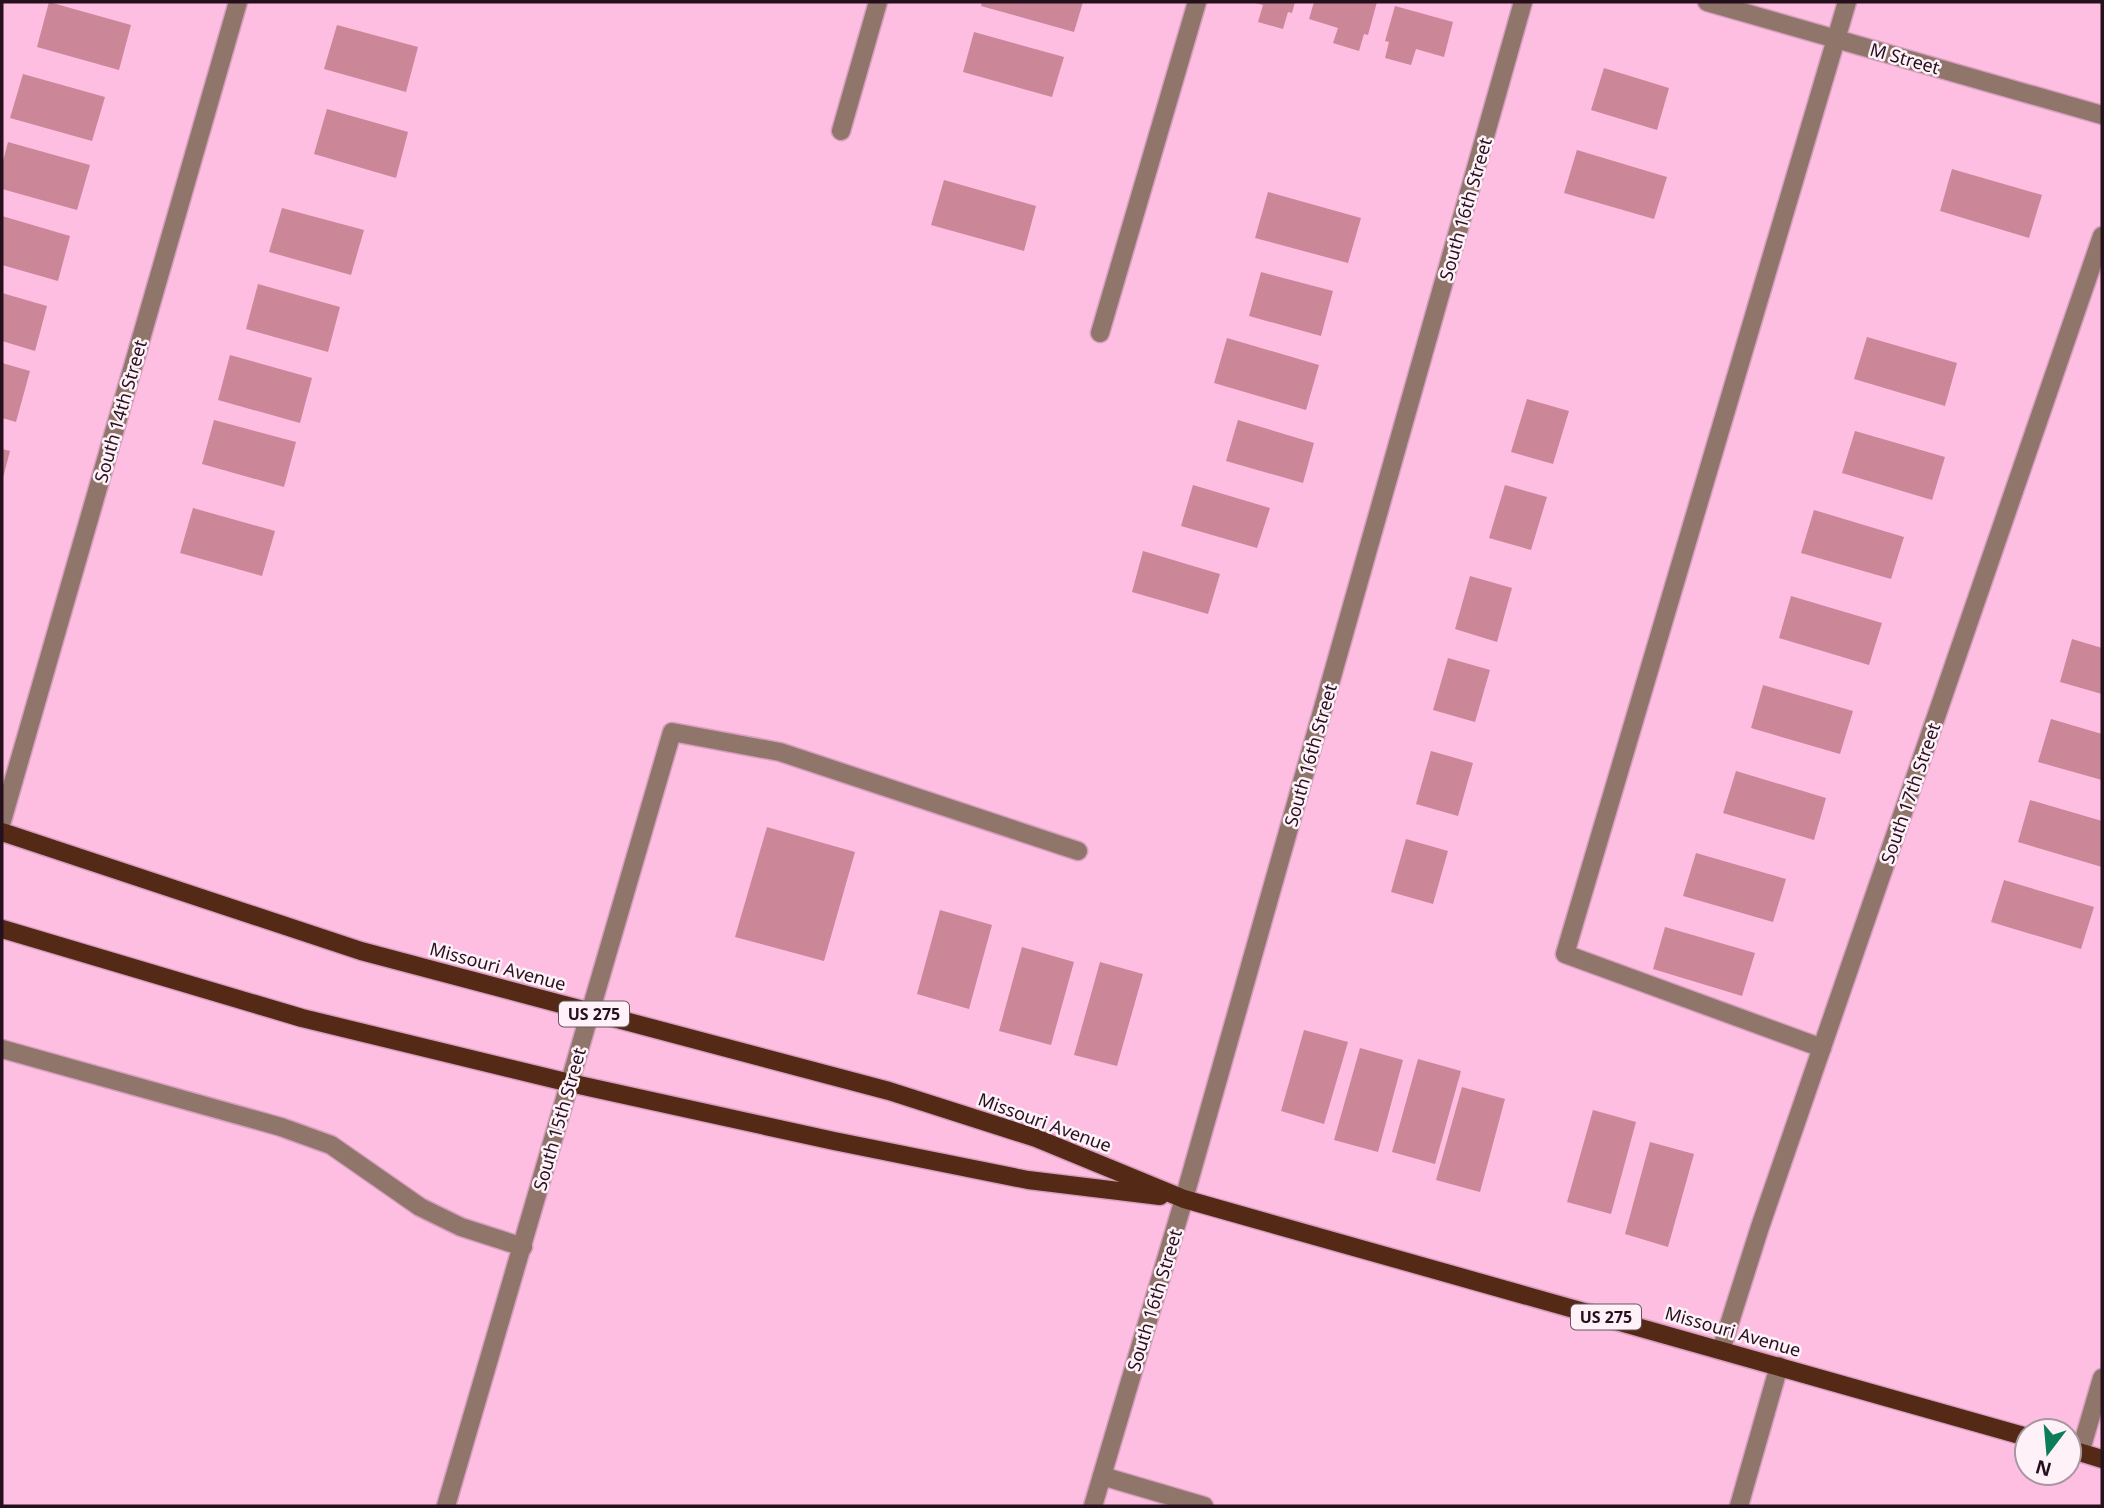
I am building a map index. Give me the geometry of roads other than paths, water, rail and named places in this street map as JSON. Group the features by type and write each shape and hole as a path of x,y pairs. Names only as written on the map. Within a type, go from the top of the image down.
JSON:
{"main road":[{"name":"Missouri Avenue","path":"2,832 361,951 889,1091 1036,1138 1184,1199 2013,1433"},
{"name":"Missouri Avenue","path":"2,929 302,1018 570,1083 1028,1180 1184,1199"},
{"path":"2083,1453 2102,1459"}],"street":[{"name":"South 14th Street","path":"2,821 238,2"},
{"path":"841,131 878,2"},
{"path":"1100,334 1197,2"},
{"name":"South 16th Street","path":"1093,1506 1184,1199 1524,2"},
{"name":"M Street","path":"1707,2 2102,115"},
{"path":"1822,1048 1565,954 1847,2"},
{"name":"South 17th Street","path":"1721,1350 1822,1048 2102,236"},
{"name":"South 15th Street","path":"446,1506 672,732 780,752 1078,851"},
{"path":"2,1049 281,1127 331,1145 420,1208 461,1227 523,1247"},
{"path":"1739,1506 1779,1366"},
{"path":"2083,1429 2102,1378"},
{"path":"1102,1476 1204,1506"}]}
